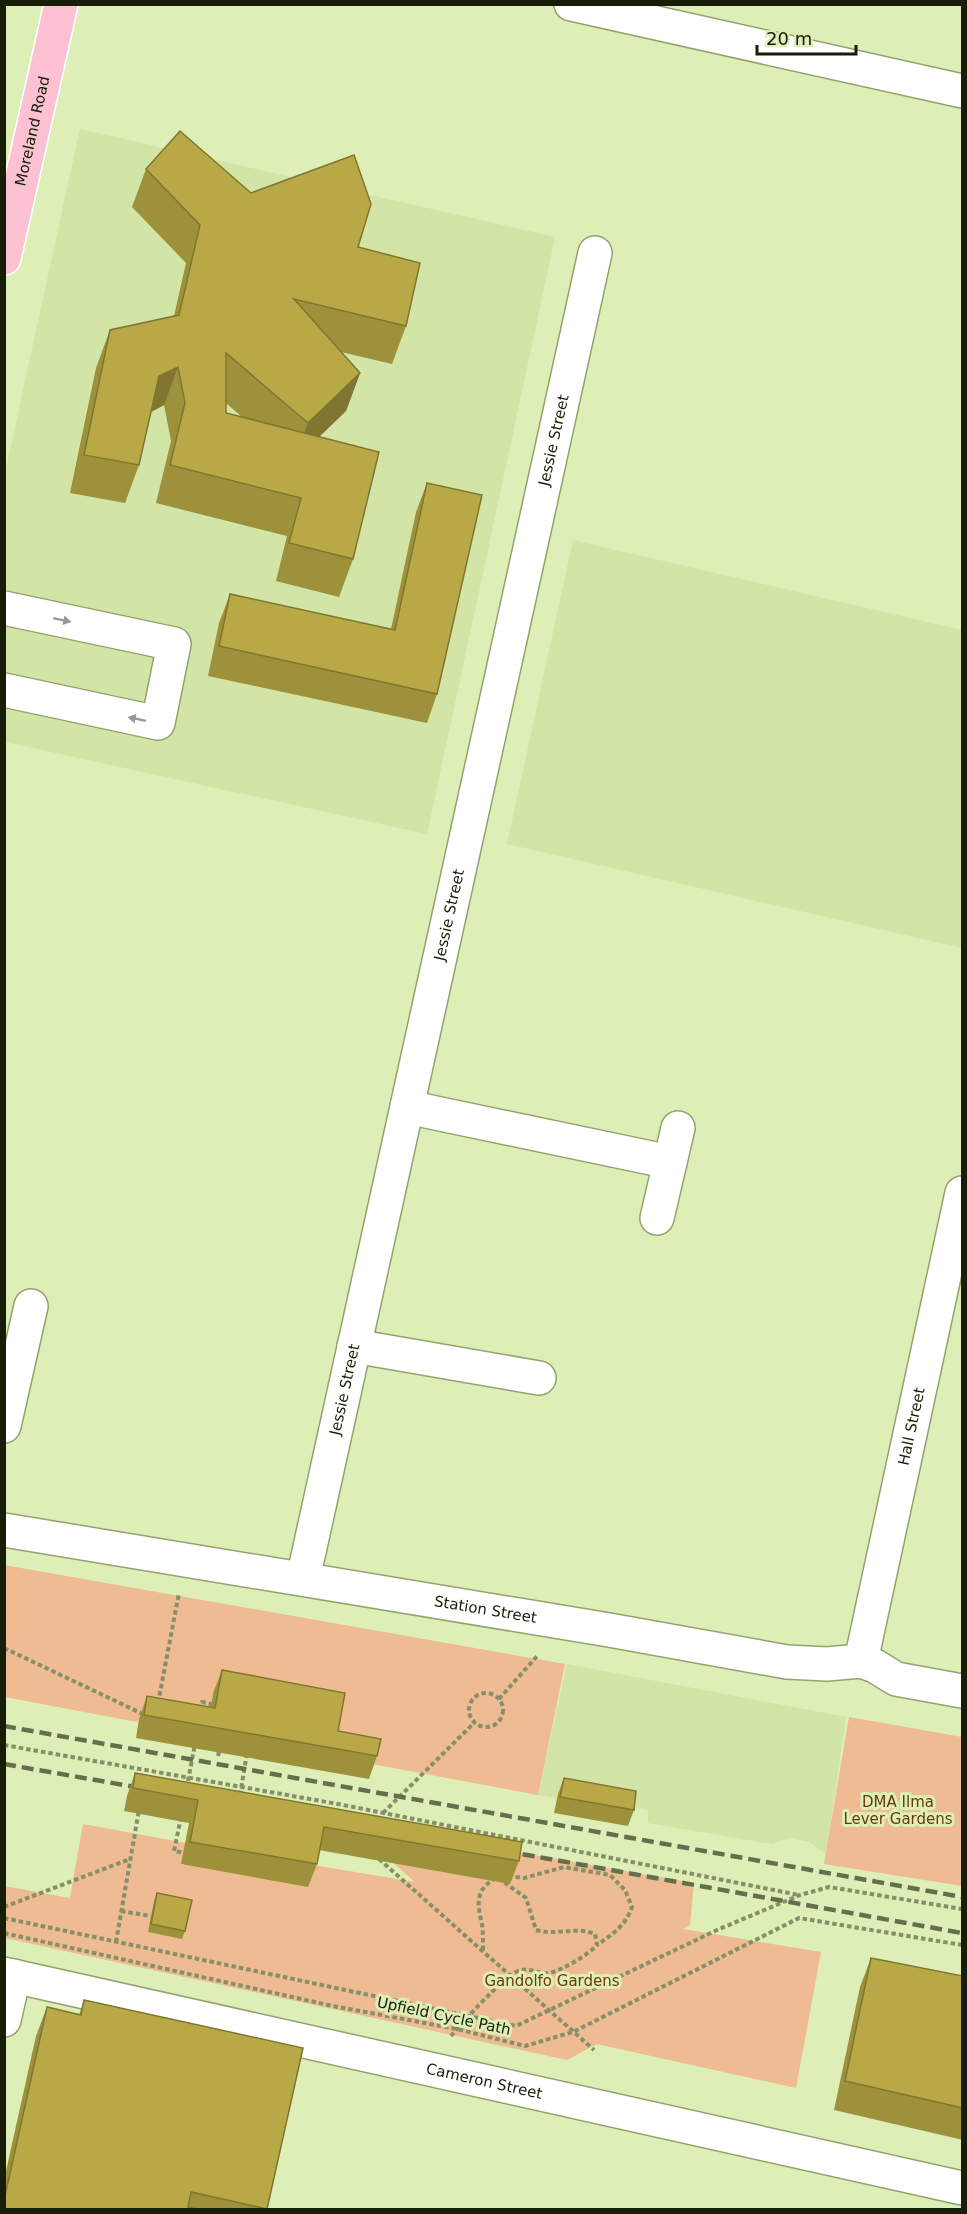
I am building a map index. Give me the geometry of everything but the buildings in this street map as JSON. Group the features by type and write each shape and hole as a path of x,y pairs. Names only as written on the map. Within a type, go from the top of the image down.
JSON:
{"main road":[{"name":"Moreland Road","path":"4,258 11,200 61,4"}],"street":[{"path":"571,4 963,91"},
{"name":"Jessie Street","path":"303,1579 595,254"},
{"path":"4,608 174,644 158,723 4,690"},
{"path":"407,1107 670,1162"},
{"path":"657,1218 678,1128"},
{"name":"Hall Street","path":"861,1661 963,1193"},
{"path":"4,1426 31,1306"},
{"path":"354,1346 539,1378"},
{"name":"Station Street","path":"4,1530 787,1662 827,1664 861,1661"},
{"path":"861,1661 875,1666 896,1679 963,1691"},
{"path":"4,2020 9,1976"},
{"name":"Cameron Street","path":"9,1976 963,2188"}],"path":[{"path":"157,1709 185,1559"},
{"path":"4,1648 155,1720"},
{"path":"499,1699 538,1655"},
{"path":"489,1693 499,1699 503,1714 497,1724 486,1728 474,1723 469,1708 474,1698 489,1693"},
{"path":"200,1713 202,1702 224,1706"},
{"path":"382,1813 474,1723"},
{"path":"186,1789 196,1735"},
{"path":"240,1798 249,1742"},
{"path":"4,1745 338,1804 800,1895"},
{"path":"218,1756 220,1746"},
{"path":"116,1942 140,1804"},
{"path":"338,1804 344,1814"},
{"path":"182,1810 174,1851 190,1854"},
{"path":"455,1836 457,1828"},
{"path":"371,1852 594,2050"},
{"path":"4,1906 130,1859"},
{"path":"451,2036 511,1975 527,1969 545,1973 589,1954 597,1945 617,1932 628,1918 632,1907 625,1890 610,1875 564,1867 524,1878 497,1875 526,1898 536,1930 556,1933 587,1931 595,1934 597,1945"},
{"path":"483,1950 478,1899 481,1890 492,1880"},
{"path":"4,1918 516,2025 717,1930 800,1895 829,1887 963,1909"},
{"path":"121,1911 151,1916"},
{"name":"Upfield Cycle Path","path":"4,1933 333,2006 457,2029 525,2046 573,2032 799,1918 963,1945"}],"shaded area":[{"path":"80,129 555,237 427,834 5,742 5,473"},
{"path":"573,540 962,630 962,948 507,844"},
{"path":"567,1664 846,1717 826,1855 810,1842 789,1838 772,1844 648,1823 648,1810 558,1794 557,1798 538,1795"}],"green space":[{"path":"4,1565 565,1664 538,1795 372,1764 213,1693 207,1731 139,1719 137,1722 5,1697"},
{"name":"DMA Ilma Lever Gardens","path":"849,1717 962,1737 962,1886 824,1864"},
{"name":"Gandolfo Gardens","path":"346,1822 694,1883 690,1925 683,1929 821,1952 796,2088 597,2044 567,2060 5,1938 4,1886 70,1898 83,1824 186,1843 182,1865 313,1865 415,1882"}],"railway":[{"path":"4,1726 962,1897"},
{"path":"4,1764 147,1789"},
{"path":"505,1851 962,1933"}]}
